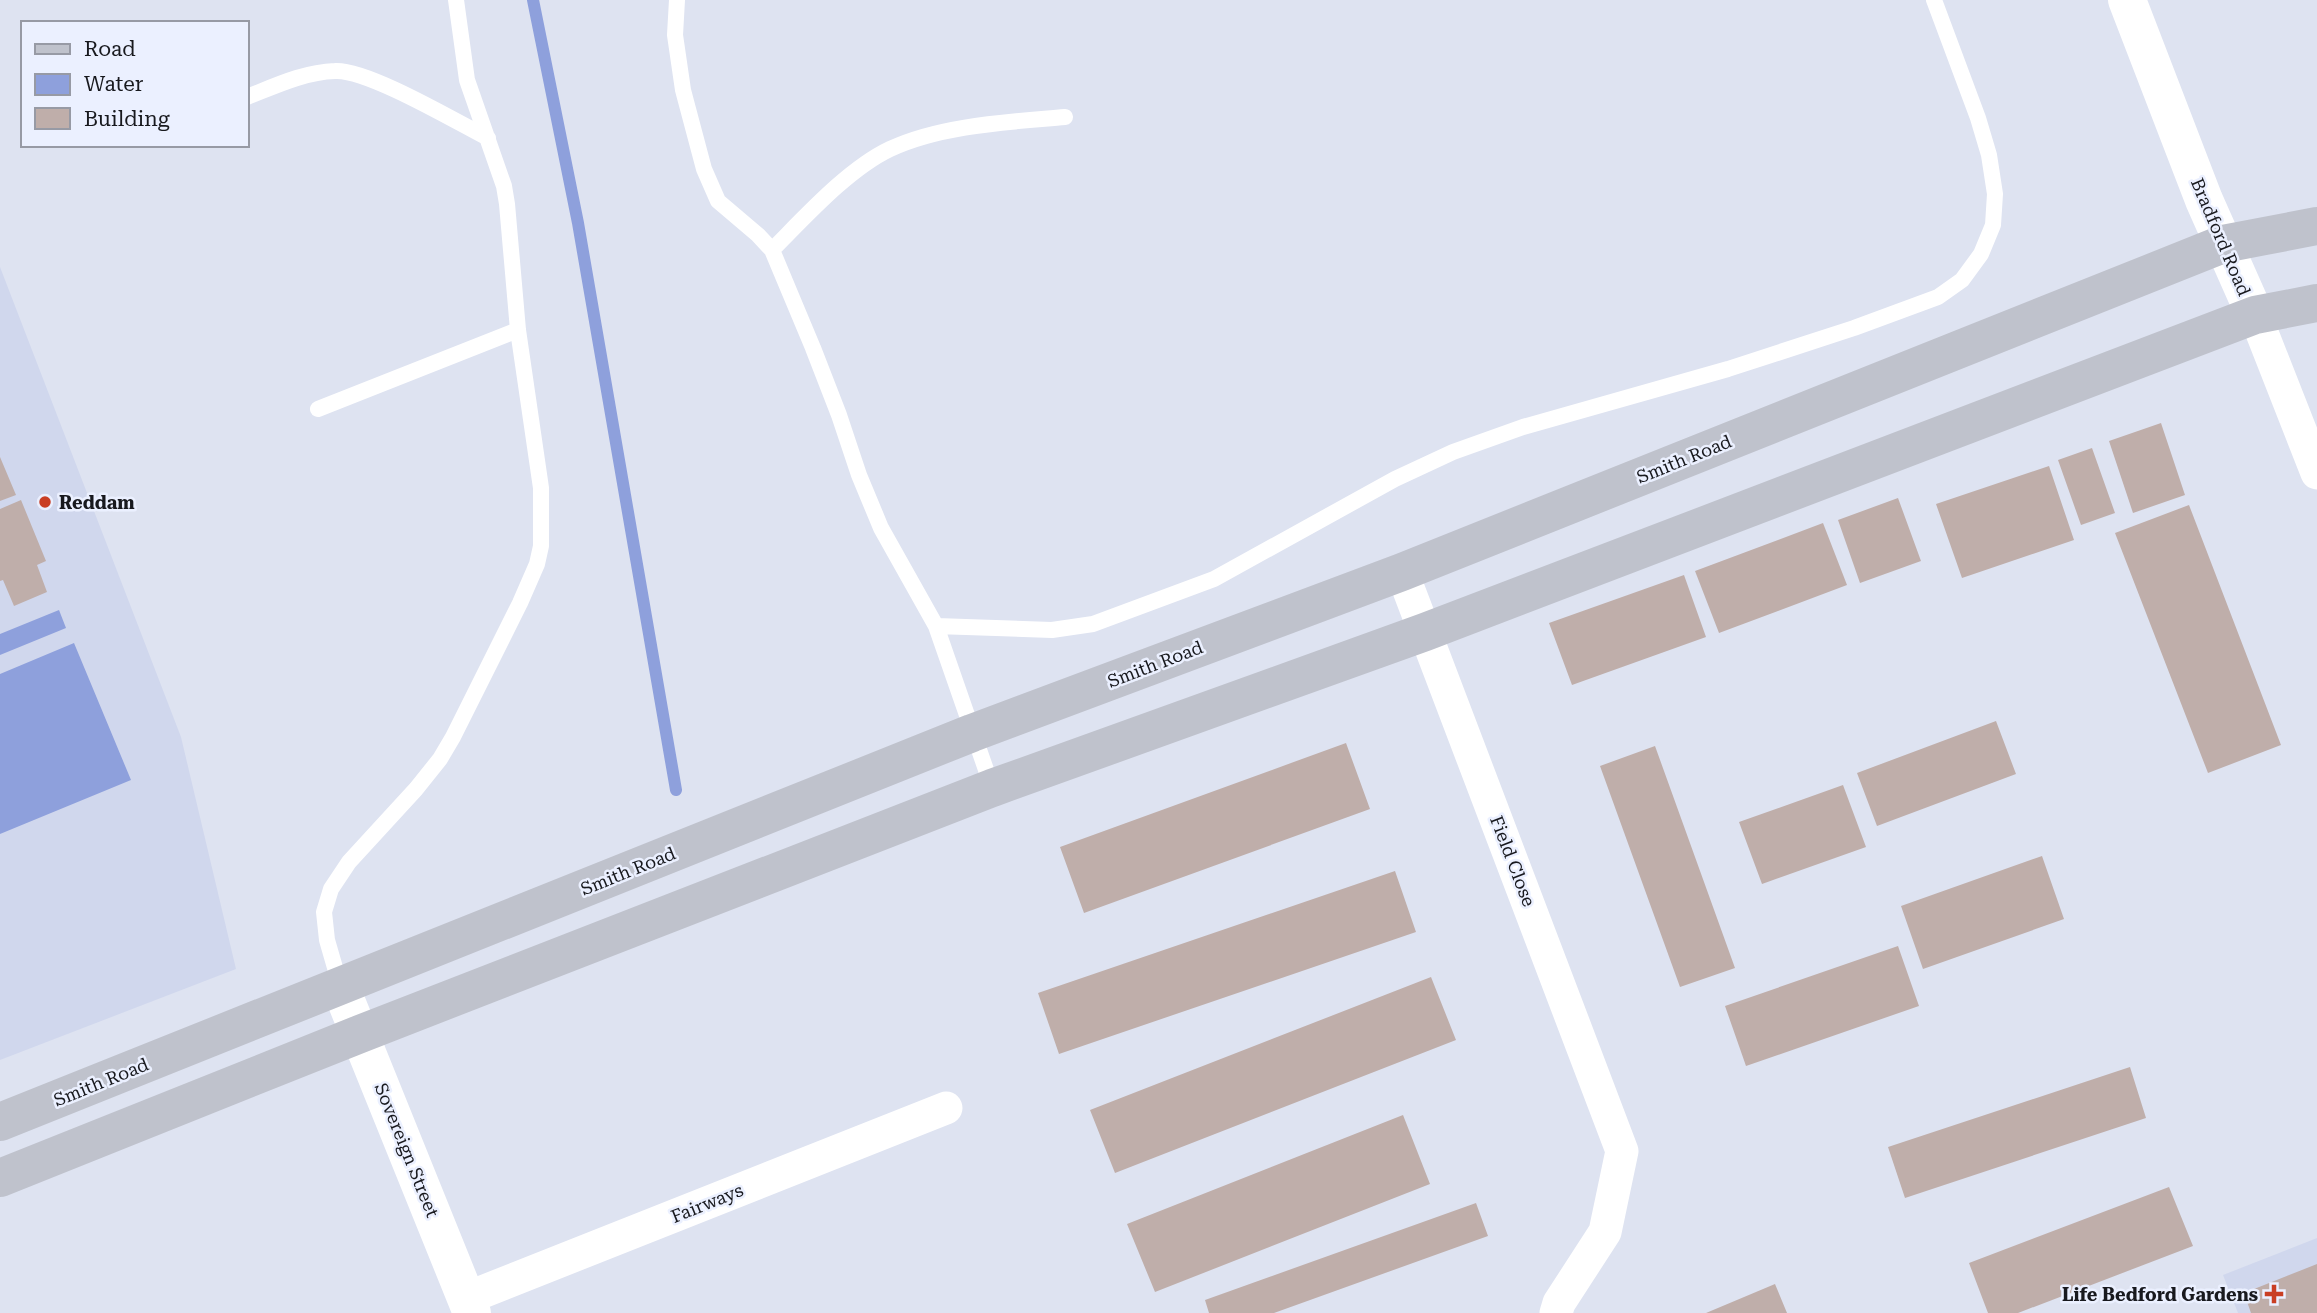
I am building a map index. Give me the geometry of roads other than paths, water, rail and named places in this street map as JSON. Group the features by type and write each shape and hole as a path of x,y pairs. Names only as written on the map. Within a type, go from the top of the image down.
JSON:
{"main road":[{"name":"Smith Road","path":"0,1122 972,733 1402,572 2223,244 2317,226"},
{"path":"0,1178 360,1034 992,788 1425,632 2255,315 2317,303"}],"street":[{"name":"Bradford Road","path":"2127,0 2317,473"},
{"name":"Field Close","path":"1402,572 1622,1151 1605,1233 1559,1303 1556,1313"},
{"name":"Sovereign Street","path":"340,986 470,1306"},
{"name":"Fairways","path":"470,1306 946,1108"}],"lane":[{"path":"340,986 327,940 324,912 331,889 349,862 440,759 537,564 542,528 541,488 518,330 507,204 504,187 467,80 456,0"},
{"path":"677,0 675,35 683,90 704,169 718,201 772,250 839,415 859,475 881,528 936,626 992,788"},
{"path":"936,626 1052,630 1093,624 1213,579 1395,479 1453,452 1523,427 1728,369 1938,297 1962,280 1981,254 1993,225 1995,194 1989,155 1978,118 1934,0"},
{"path":"248,97 298,77 337,70 365,76 488,138"},
{"path":"772,250 826,197 887,150 913,139 957,130 1065,117"},
{"path":"318,409 518,330"}],"water":[{"path":"59,610 66,628 0,655 0,634"},
{"path":"74,643 131,780 0,834 0,674"}],"waterway":[{"path":"533,0 578,223 676,790"}],"place":[{"name":"Reddam","path":"45,502"},
{"name":"Life Bedford Gardens","path":"2274,1294"}]}
